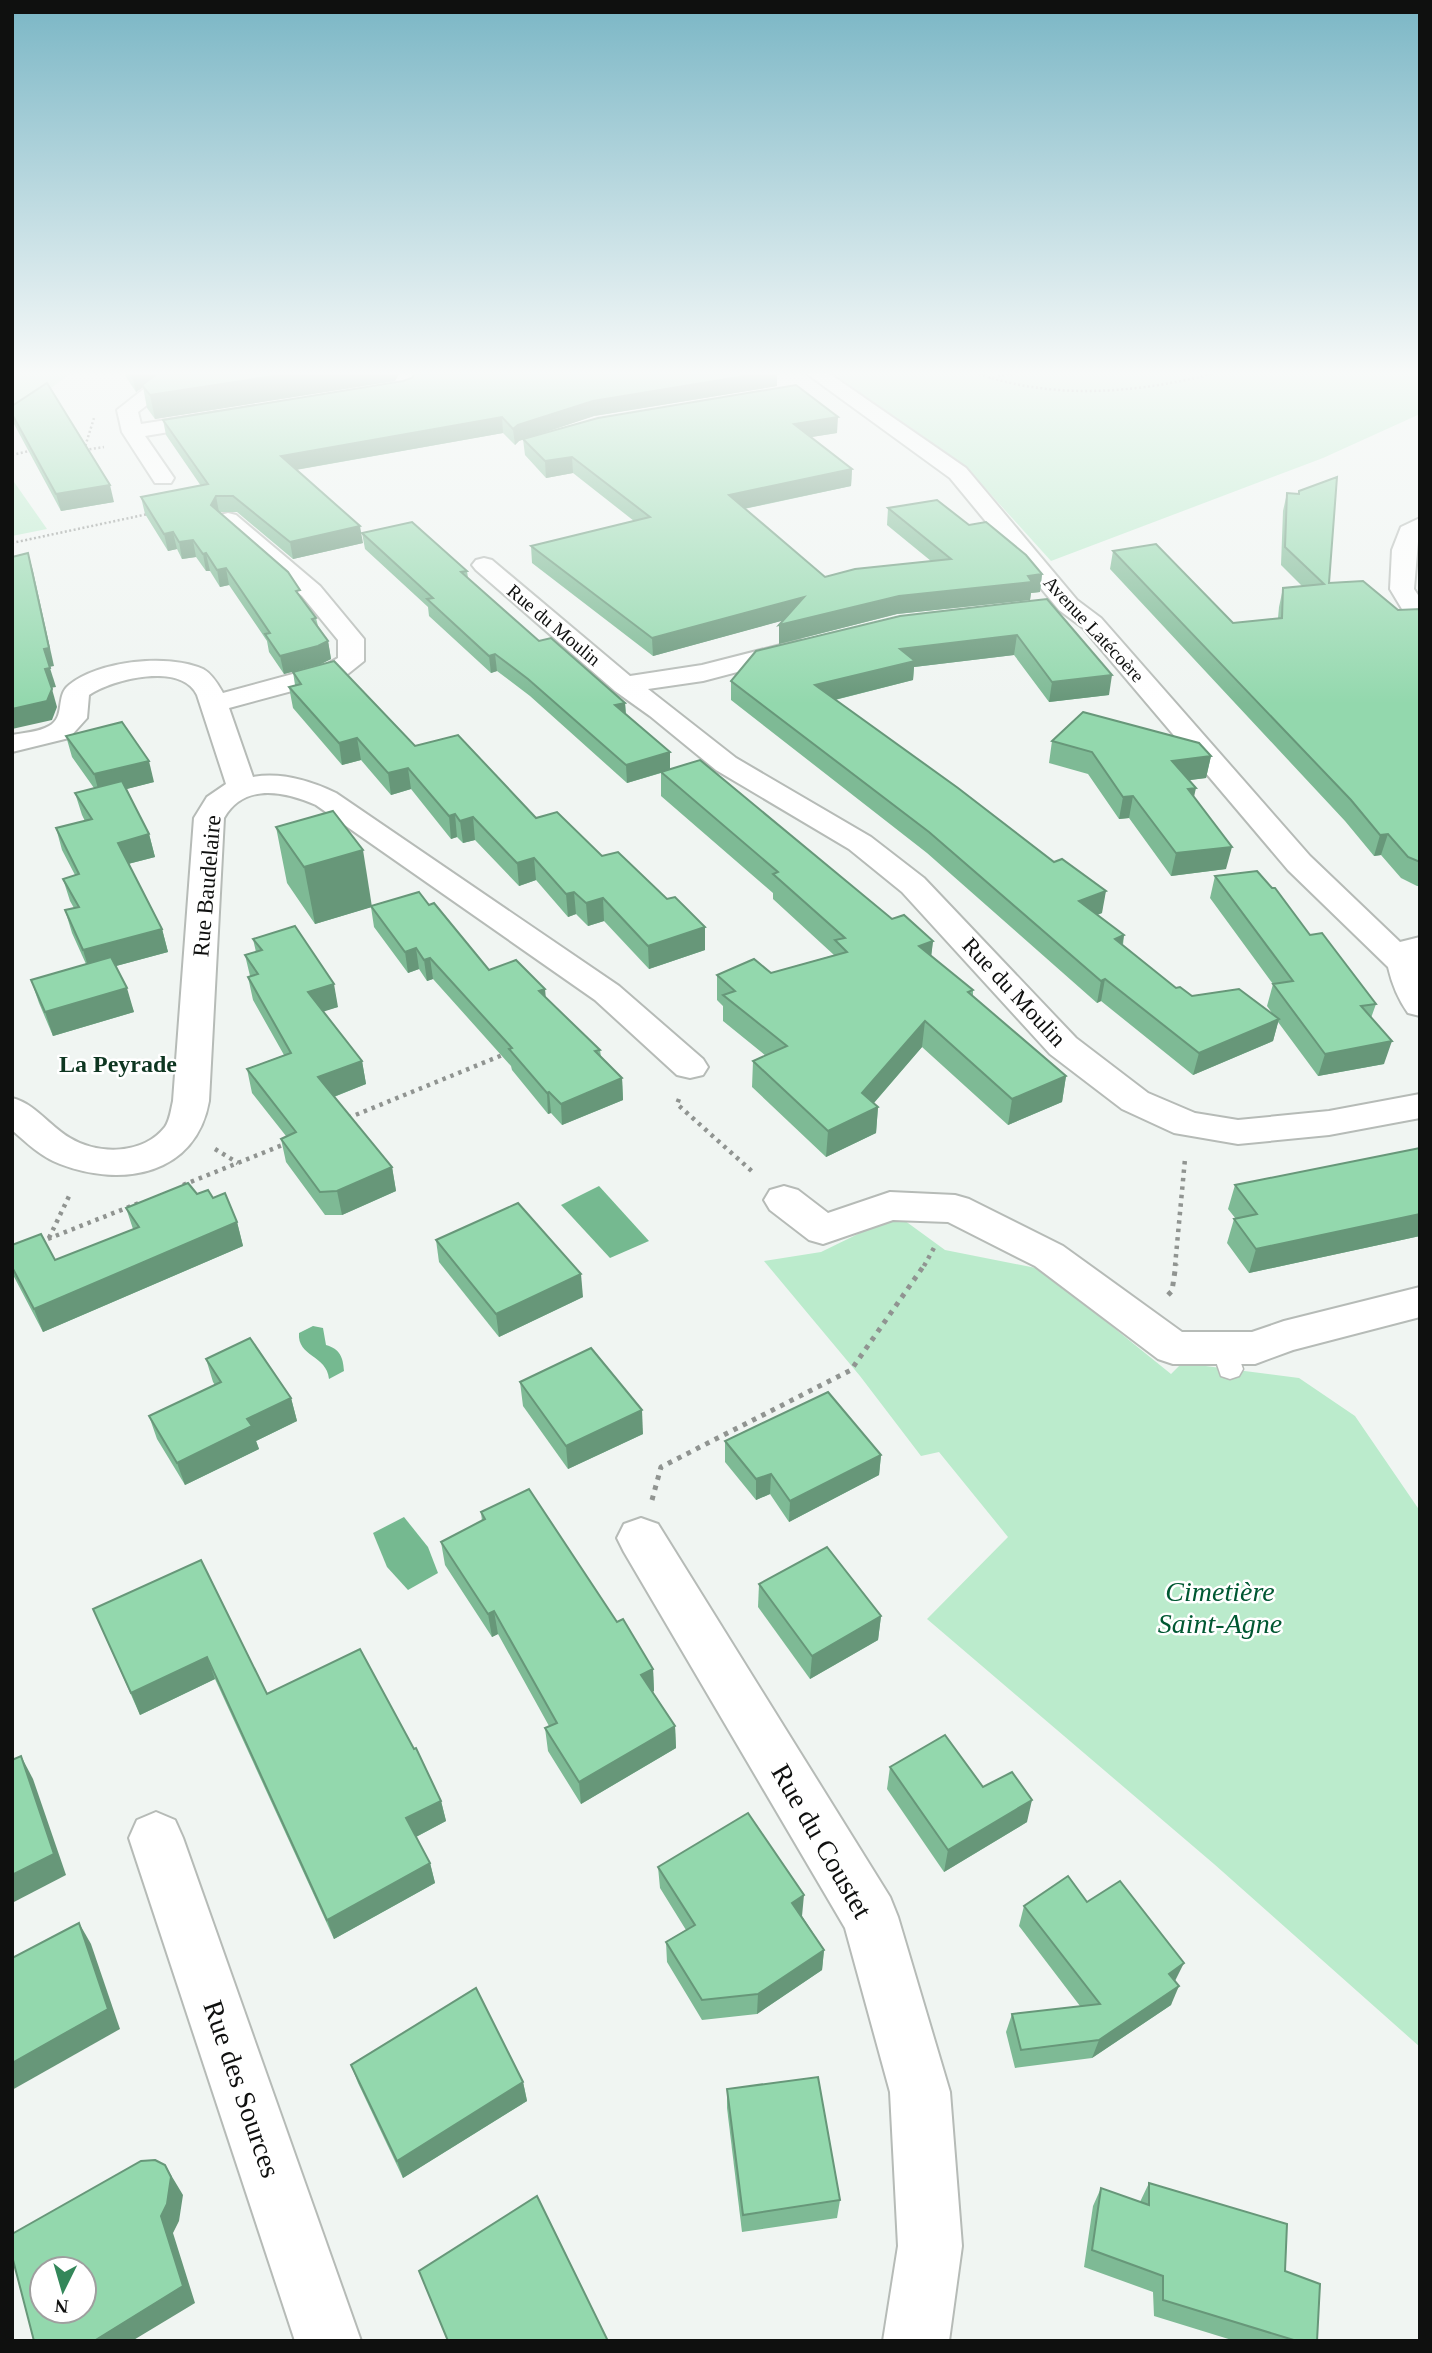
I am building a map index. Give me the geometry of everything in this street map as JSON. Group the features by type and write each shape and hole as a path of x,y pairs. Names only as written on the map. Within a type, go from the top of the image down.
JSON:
{"street":[{"name":"Avenue Latécoère","path":"967,484 1068,605 1092,623 1299,863 1348,909 1414,959 1409,984 1420,1006"},
{"path":"214,704 335,671 351,661 351,639 311,592 228,520"},
{"path":"1420,525 1409,532 1412,551 1402,589 1420,619"},
{"name":"Rue du Moulin","path":"484,565 624,685 660,710 726,764 860,843 913,885 1063,1046 1135,1101 1187,1124 1238,1132 1329,1123 1420,1106"},
{"path":"1042,608 1068,605"},
{"path":"624,685 703,673 820,643"},
{"path":"12,744 59,732 74,718 76,692 101,677 142,670 169,670 193,674 209,689 242,788"},
{"path":"660,710 703,673"},
{"name":"Rue Baudelaire","path":"12,1110 58,1148 87,1160 117,1162 144,1158 168,1147 184,1130 191,1101 209,818 214,805 225,795 242,788 285,785 310,791 326,799 607,993 690,1067"},
{"path":"785,1200 823,1230 890,1206 955,1209 1049,1256 1172,1348 1227,1360 1283,1337 1420,1302"},
{"name":"Rue du Coustet","path":"641,1538 870,1917 920,2092 930,2246 916,2341"},
{"name":"Rue des Sources","path":"156,1838 328,2341"}],"path":[{"path":"12,543 169,510 228,520"},
{"path":"336,1124 512,1052"},
{"path":"690,1067 677,1104 785,1200"},
{"path":"1140,1324 1172,1291 1179,1240 1187,1124"},
{"path":"175,1188 298,1139"},
{"path":"49,1238 87,1160"},
{"path":"37,1243 150,1198"},
{"path":"661,1467 851,1370 916,1280 955,1209"}],"green space":[{"path":"12,484 15,484 47,529 12,536"},
{"path":"981,484 1255,484 1051,561"},
{"name":"Cimetière Saint-Agne","path":"897,1215 945,1250 1041,1269 1171,1374 1182,1363 1299,1378 1355,1416 1420,1511 1420,2047 1214,1864 927,1619 1008,1537 939,1452 921,1456 860,1376 764,1261 821,1252"}],"shaded area":[{"path":"599,1186 649,1241 610,1258 561,1205"},
{"path":"313,1326 323,1328 326,1345 338,1351 342,1358 344,1371 329,1379 323,1365 307,1352 300,1341 299,1333"},
{"path":"404,1517 428,1547 438,1573 408,1590 387,1567 373,1533"}],"building":[{"path":"50,484 110,485 56,494"},
{"path":"208,484 312,484 360,526 290,542 233,496 216,496 211,505 288,572 300,590 296,591 316,618 312,619 328,641 280,656 265,634 270,633 226,568 217,570 193,540 179,542 173,532 164,534 141,497"},
{"path":"607,484 782,484 729,495 825,577 855,569 951,559 888,508 937,500 969,525 986,522 1026,555 1042,574 1028,576 1032,582 899,596 779,625 804,597 652,638 531,546 650,517"},
{"path":"1319,484 1336,484 1329,583 1363,581 1398,610 1420,609 1420,862 1408,857 1388,834 1380,835 1351,800 1113,551 1156,544 1233,623 1282,618 1283,588 1324,584 1285,547 1287,493 1299,494 1299,491"},
{"path":"412,522 467,571 461,572 539,641 551,638 625,703 615,705 670,752 626,765 528,679 495,654 489,656 427,599 433,598 362,533"},
{"path":"28,553 49,648 44,649 50,668 45,669 52,689 47,701 12,709 12,557"},
{"path":"1047,599 1112,675 1052,682 1017,635 900,649 915,661 815,685 958,788 1054,862 1062,859 1106,891 1079,901 1124,935 1115,939 1176,988 1180,987 1192,996 1239,989 1279,1019 1199,1053 1105,979 1101,981 929,832 731,681 756,651 900,616"},
{"path":"334,661 415,746 458,735 536,818 557,812 602,856 618,852 667,899 675,897 705,927 648,946 603,898 586,903 574,892 566,894 534,858 517,863 473,817 460,821 455,814 449,816 408,768 388,773 357,738 339,743 289,687 301,684 293,672"},
{"path":"1083,712 1199,743 1211,756 1172,761 1196,788 1188,789 1232,847 1176,853 1133,796 1123,797 1092,752 1052,741"},
{"path":"122,722 149,761 94,774 66,736"},
{"path":"700,760 892,919 904,915 933,941 919,946 973,990 968,992 1066,1076 1012,1099 925,1021 862,1093 878,1107 828,1131 753,1061 787,1046 723,995 735,991 717,975 754,959 771,973 847,952 835,940 845,938 773,874 778,872 661,772"},
{"path":"122,781 149,834 118,843 162,929 83,950 65,910 79,907 63,879 79,874 56,828 92,819 75,793"},
{"path":"333,811 363,850 304,867 276,827"},
{"path":"1257,871 1275,888 1310,935 1322,933 1376,1004 1361,1006 1392,1041 1325,1054 1273,984 1293,981 1215,876"},
{"path":"419,892 429,905 434,903 489,970 516,960 545,989 539,991 600,1050 595,1051 622,1078 561,1104 547,1093 509,1049 512,1048 430,958 424,960 416,948 405,952 371,906"},
{"path":"295,926 334,984 308,992 362,1061 318,1077 392,1167 337,1191 320,1192 281,1139 296,1132 247,1069 291,1053 248,977 258,974 245,955 262,950 253,939"},
{"path":"111,957 127,988 45,1012 31,980"},
{"path":"1420,1148 1420,1214 1256,1249 1234,1219 1257,1214 1235,1185"},
{"path":"188,1183 197,1194 208,1190 213,1198 225,1193 237,1222 34,1309 12,1267 12,1245 41,1234 55,1260 139,1227 126,1208"},
{"path":"518,1203 581,1274 496,1314 436,1240"},
{"path":"250,1338 291,1398 247,1419 252,1426 177,1463 149,1416 221,1382 206,1359"},
{"path":"591,1348 642,1410 566,1446 520,1382"},
{"path":"828,1392 881,1455 790,1501 771,1474 756,1479 725,1441"},
{"path":"529,1489 617,1622 623,1619 653,1669 641,1675 675,1726 579,1782 545,1728 557,1723 494,1611 488,1614 441,1542 485,1519 481,1512"},
{"path":"827,1547 881,1616 812,1656 759,1584"},
{"path":"201,1560 267,1694 360,1649 414,1749 416,1748 441,1801 406,1818 430,1863 327,1920 207,1657 131,1693 93,1609"},
{"path":"945,1735 983,1787 1012,1772 1032,1800 948,1850 890,1767"},
{"path":"21,1756 54,1854 12,1875 12,1760"},
{"path":"748,1813 804,1895 792,1903 824,1950 758,1994 702,2000 666,1942 695,1925 658,1867"},
{"path":"1068,1876 1087,1902 1120,1881 1184,1963 1169,1974 1179,1986 1099,2040 1021,2050 1012,2014 1100,2004 1024,1906"},
{"path":"79,1923 108,2009 12,2063 12,1958"},
{"path":"476,1988 523,2082 397,2161 351,2065"},
{"path":"818,2077 840,2200 743,2215 727,2089"},
{"path":"155,2160 165,2165 171,2177 167,2204 161,2216 183,2286 94,2341 34,2341 30,2325 98,2325 98,2255 28,2255 28,2318 12,2256 12,2234 141,2161"},
{"path":"1149,2183 1287,2224 1285,2271 1320,2284 1317,2341 1297,2341 1163,2300 1163,2276 1092,2250 1101,2188 1149,2205"},
{"path":"537,2196 607,2339 448,2341 419,2271"}],"district":[{"name":"La Peyrade","path":"118,1064"}]}
